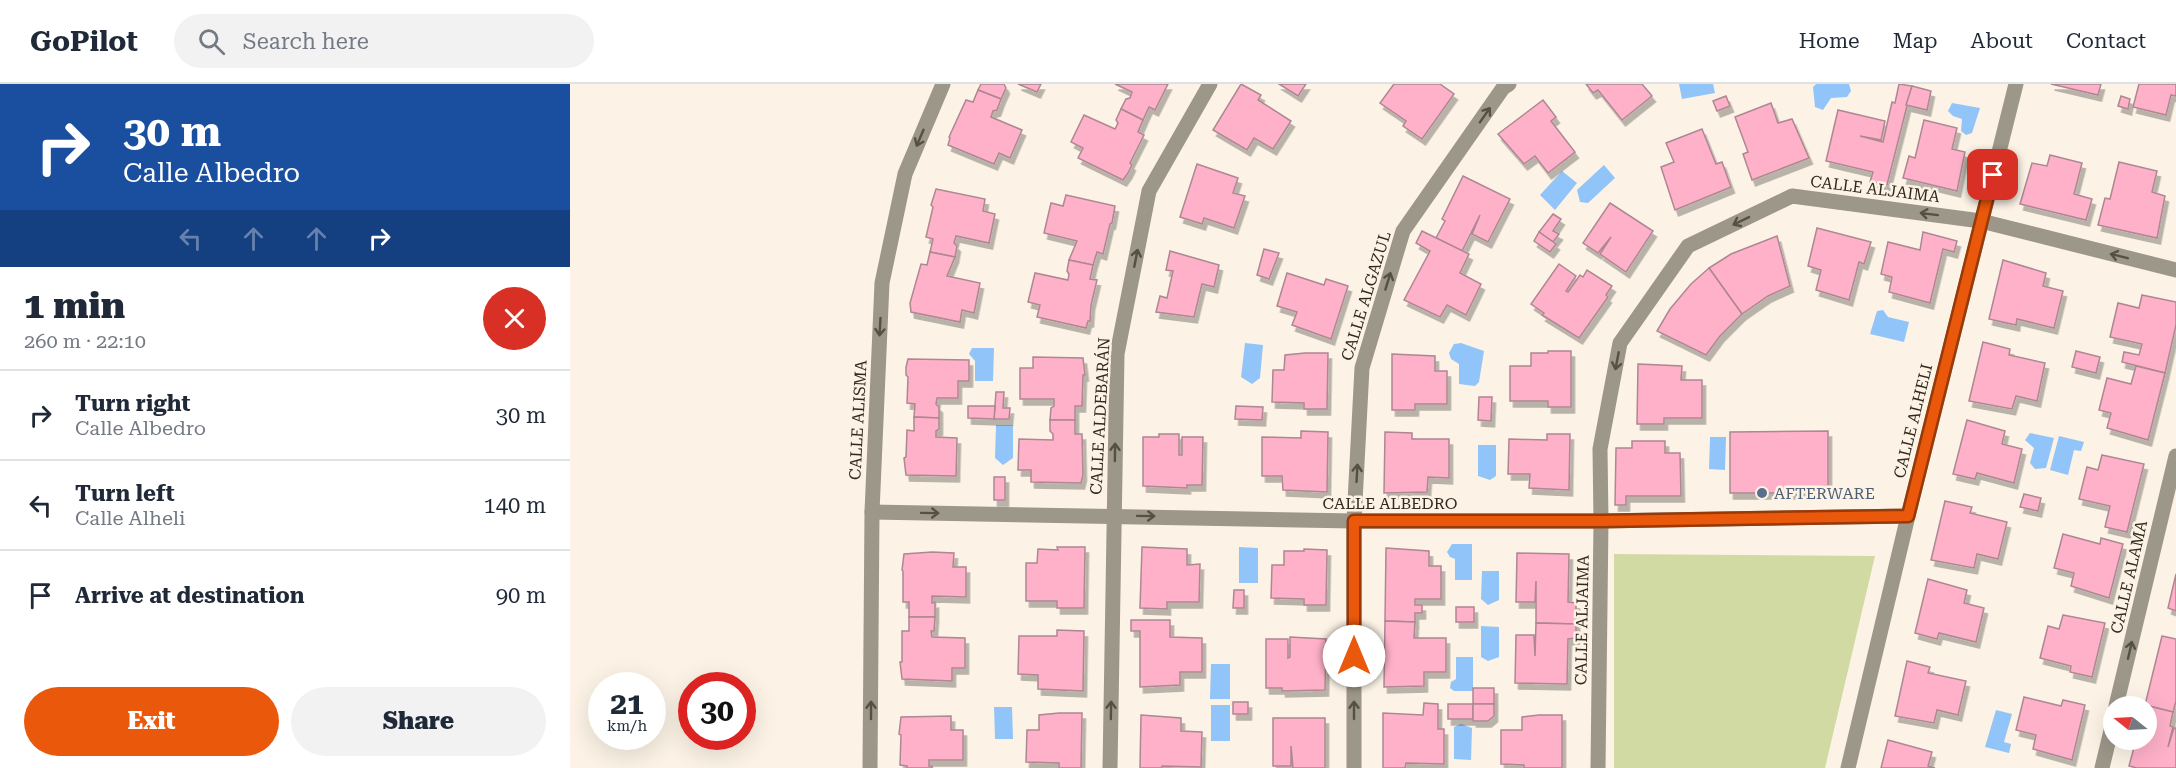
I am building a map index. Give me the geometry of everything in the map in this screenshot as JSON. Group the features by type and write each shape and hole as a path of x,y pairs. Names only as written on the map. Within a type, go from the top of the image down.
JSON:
{"street":[{"name":"CALLE ALISMA","path":"870,768 872,512 882,283 905,174 943,84"},
{"name":"CALLE ALDEBARÁN","path":"1110,768 1117,354 1149,191 1210,84"},
{"name":"CALLE ALGAZUL","path":"1354,768 1354,521 1362,368 1403,231 1503,88 1509,84"},
{"name":"CALLE ALHELI","path":"1848,768 1908,516 2016,84"},
{"name":"CALLE ALJAIMA","path":"1598,768 1601,521 1599,449 1620,343 1688,246 1792,196 1981,221 2176,270"},
{"name":"CALLE ALAMA","path":"2118,696 2176,456"},
{"name":"CALLE ALBEDRO","path":"872,512 1354,521 1601,521 1908,516"},
{"path":"2102,768 2106,750"}],"green space":[{"path":"1614,554 1875,556 1825,768 1614,768"}],"water":[{"path":"1679,84 1713,84 1715,93 1682,99"},
{"path":"1816,84 1849,84 1851,91 1847,97 1831,98 1823,110 1815,107 1813,87"},
{"path":"1952,103 1980,108 1972,133 1966,135 1961,131 1962,119 1953,116 1948,111"},
{"path":"1604,165 1615,178 1588,203 1580,202 1577,190"},
{"path":"1562,171 1577,183 1555,210 1540,195"},
{"path":"1883,310 1888,317 1909,322 1904,342 1870,334 1877,311"},
{"path":"1245,343 1263,345 1260,378 1252,384 1241,377"},
{"path":"1461,343 1484,351 1479,382 1475,386 1459,384 1459,364 1451,359 1449,353 1454,344"},
{"path":"972,348 994,348 993,381 975,381 975,361 969,354"},
{"path":"996,425 1013,425 1013,458 1003,465 995,458"},
{"path":"2030,433 2054,438 2046,468 2035,469 2030,463 2034,448 2025,440"},
{"path":"2059,436 2084,442 2081,451 2074,450 2068,475 2050,470"},
{"path":"1710,437 1726,437 1725,470 1709,469"},
{"path":"1478,445 1496,445 1496,476 1490,480 1478,476"},
{"path":"1452,544 1472,544 1472,580 1455,580 1455,559 1447,552"},
{"path":"1239,547 1258,548 1258,583 1239,583"},
{"path":"1482,571 1499,571 1499,600 1488,605 1481,599"},
{"path":"1481,626 1499,627 1499,657 1488,661 1481,657"},
{"path":"1456,657 1473,657 1473,691 1454,691 1450,688 1451,682 1456,679"},
{"path":"1211,664 1230,664 1230,699 1210,699"},
{"path":"1211,705 1230,705 1230,741 1211,741"},
{"path":"994,707 1012,707 1013,739 995,739"},
{"path":"1996,710 2012,714 2004,742 2011,744 2009,753 1985,747"},
{"path":"1461,724 1472,728 1471,760 1454,759 1454,727"}],"building":[{"path":"981,84 1004,84 1006,88 1001,99 978,90"},
{"path":"1018,84 1041,84 1037,92"},
{"path":"1115,84 1168,84 1155,110 1149,107 1143,120 1121,109 1132,92"},
{"path":"1241,84 1261,95 1258,100 1291,121 1273,149 1254,138 1247,150 1213,130"},
{"path":"1279,84 1306,84 1298,96"},
{"path":"1394,84 1440,84 1454,94 1422,139 1403,126 1406,121 1380,103"},
{"path":"1586,84 1642,84 1652,96 1622,120 1598,90 1593,93"},
{"path":"1899,84 1912,86 1887,185 1870,182 1873,172 1826,161 1838,110 1885,121 1881,140 1860,136 1883,142 1892,102 1895,103"},
{"path":"2051,84 2101,84 2098,95"},
{"path":"2139,84 2176,84 2176,96 2171,95 2166,115 2133,107"},
{"path":"1912,86 1931,91 1927,110 1906,105"},
{"path":"978,90 1001,99 997,110 993,111 991,117 1022,130 1010,158 999,153 994,164 948,145 949,137 966,100 973,102"},
{"path":"1726,96 1730,106 1717,111 1713,101"},
{"path":"2121,96 2130,99 2128,109 2118,106"},
{"path":"1543,100 1556,117 1551,121 1575,152 1548,173 1535,156 1524,164 1498,134"},
{"path":"1771,103 1778,123 1792,119 1809,158 1752,180 1743,154 1748,152 1735,117"},
{"path":"1121,109 1143,120 1138,132 1144,135 1130,163 1132,165 1123,180 1078,158 1083,148 1071,142 1084,115 1115,129"},
{"path":"1924,120 1957,128 1952,149 1965,152 1957,191 1903,178 1909,156 1915,158"},
{"path":"1702,129 1716,164 1722,162 1731,187 1675,210 1661,167 1674,162 1666,143"},
{"path":"2050,155 2082,163 2074,194 2092,199 2086,220 2020,204 2032,163 2047,166"},
{"path":"2119,162 2157,171 2152,192 2165,196 2157,238 2098,225 2105,198 2110,199"},
{"path":"1197,164 1238,178 1233,193 1245,196 1234,228 1204,218 1202,224 1180,217"},
{"path":"1463,176 1510,199 1488,242 1472,234 1480,215 1462,251 1436,238 1445,221 1442,219"},
{"path":"936,189 985,199 983,211 995,214 989,243 956,236 955,257 930,252 933,239 926,237"},
{"path":"1066,195 1115,206 1103,254 1097,252 1093,265 1069,260 1077,241 1044,233 1051,203 1063,206"},
{"path":"1610,203 1653,231 1626,272 1600,254 1611,237 1598,253 1583,243"},
{"path":"1553,214 1561,219 1553,231 1559,234 1553,242 1539,232"},
{"path":"1817,228 1871,242 1864,264 1859,262 1849,300 1816,290 1821,270 1808,266"},
{"path":"1422,231 1469,254 1460,273 1481,284 1466,315 1447,305 1440,317 1404,300 1430,251 1416,243"},
{"path":"1539,232 1556,244 1550,252 1534,241"},
{"path":"1923,232 1957,241 1954,252 1943,249 1930,303 1889,292 1892,277 1881,274 1888,242 1920,250"},
{"path":"1777,236 1790,286 1768,296 1742,314 1709,268 1731,254"},
{"path":"1264,249 1279,253 1269,279 1257,275"},
{"path":"1170,251 1219,265 1214,287 1202,284 1194,317 1156,312 1160,296 1167,298 1173,271 1166,270"},
{"path":"930,252 955,257 947,276 980,283 974,313 962,310 960,322 911,312 910,303 921,264 927,265"},
{"path":"1069,260 1093,265 1090,279 1097,280 1090,321 1086,328 1037,317 1040,305 1028,302 1035,273 1068,280"},
{"path":"2003,260 2046,273 2043,286 2063,291 2054,328 2017,319 2016,325 1989,319"},
{"path":"1559,264 1576,276 1566,291 1568,292 1580,275 1583,277 1587,270 1612,286 1606,295 1608,297 1579,338 1542,315 1544,313 1531,304"},
{"path":"1709,268 1742,314 1720,336 1706,355 1657,331 1670,309 1691,284"},
{"path":"1287,273 1324,285 1326,279 1348,286 1331,339 1292,325 1297,312 1277,306"},
{"path":"2142,295 2176,302 2176,325 2165,373 2122,362 2124,352 2139,355 2142,344 2110,337 2118,303 2139,308"},
{"path":"1983,342 2010,349 2009,355 2045,363 2037,401 2016,396 2012,409 1969,401"},
{"path":"1548,351 1571,351 1571,407 1548,407 1548,401 1510,401 1510,366 1531,366 1531,353 1548,353"},
{"path":"2076,351 2100,357 2096,373 2072,367"},
{"path":"1328,353 1327,409 1304,409 1304,403 1272,402 1273,370 1284,370 1285,355"},
{"path":"1392,354 1435,356 1435,371 1447,371 1447,404 1415,404 1415,410 1392,410"},
{"path":"1033,357 1083,358 1085,375 1083,375 1082,406 1075,406 1075,420 1050,420 1054,399 1020,399 1020,368 1033,368"},
{"path":"908,359 969,360 969,381 958,381 958,398 937,398 939,418 914,417 915,404 907,403 906,367"},
{"path":"1638,364 1682,366 1681,380 1702,380 1702,418 1664,418 1664,424 1637,424"},
{"path":"2136,366 2165,373 2148,440 2107,428 2111,413 2099,410 2107,378 2131,384"},
{"path":"996,392 1004,392 1003,408 1010,408 1009,419 994,419"},
{"path":"1479,397 1492,397 1491,421 1478,420"},
{"path":"968,406 995,406 994,419 968,418"},
{"path":"1236,406 1263,407 1262,420 1235,419"},
{"path":"914,417 939,418 936,437 957,438 956,476 906,475 904,458 906,457 907,430 914,431"},
{"path":"1050,420 1075,420 1075,434 1082,434 1083,475 1081,483 1031,482 1031,470 1018,470 1019,439 1053,440"},
{"path":"1967,420 2005,431 2002,444 2022,449 2014,483 1977,473 1975,479 1953,474"},
{"path":"1301,431 1328,432 1327,492 1283,490 1282,476 1262,476 1262,437 1301,438"},
{"path":"1828,431 1828,493 1730,493 1730,432"},
{"path":"1385,432 1412,433 1412,439 1449,439 1449,478 1428,477 1427,492 1384,493"},
{"path":"1159,434 1179,434 1179,455 1182,455 1182,437 1203,437 1202,485 1187,485 1187,488 1143,486 1143,437 1159,437"},
{"path":"1547,434 1570,434 1569,490 1529,488 1530,474 1508,474 1509,439 1547,440"},
{"path":"1632,441 1665,441 1665,453 1680,453 1681,496 1626,496 1626,505 1615,505 1616,448 1632,448"},
{"path":"2102,455 2144,464 2127,532 2105,527 2110,506 2079,499 2087,467 2098,470"},
{"path":"994,477 1005,477 1005,500 994,500"},
{"path":"2024,494 2041,498 2038,511 2020,507"},
{"path":"1945,501 1972,507 1970,513 2007,522 1998,559 1977,554 1974,568 1931,560"},
{"path":"2063,534 2100,544 2101,538 2123,544 2109,598 2071,586 2074,573 2054,568"},
{"path":"1057,547 1085,547 1084,608 1057,608 1057,601 1026,601 1026,563 1037,563 1038,549 1058,550"},
{"path":"1142,547 1187,549 1187,565 1200,564 1199,602 1167,602 1167,609 1140,608"},
{"path":"1386,548 1429,551 1429,566 1441,566 1441,599 1415,599 1415,605 1422,605 1422,613 1415,613 1415,622 1385,621"},
{"path":"1304,549 1327,550 1326,605 1304,605 1304,599 1271,598 1272,565 1284,565 1284,551 1304,551"},
{"path":"954,553 953,567 966,567 966,597 932,596 932,603 935,602 935,617 909,617 909,602 903,602 904,554"},
{"path":"1517,553 1569,554 1568,602 1576,603 1576,624 1536,623 1536,581 1535,602 1516,602"},
{"path":"2176,574 2176,611 2168,608"},
{"path":"1928,579 1967,590 1964,603 1984,608 1976,642 1939,633 1937,639 1915,633"},
{"path":"1234,590 1244,590 1244,608 1233,608"},
{"path":"1456,607 1474,607 1474,622 1456,622"},
{"path":"2063,615 2105,623 2092,677 2070,672 2071,666 2040,658 2048,626 2059,629"},
{"path":"909,617 935,617 934,631 931,631 932,637 965,638 965,668 952,668 952,681 902,679 900,662 902,662 902,631 909,631"},
{"path":"1131,620 1170,620 1170,637 1202,638 1202,672 1180,672 1180,685 1140,687 1140,631 1131,631"},
{"path":"1385,621 1415,622 1414,638 1446,638 1446,672 1424,672 1424,686 1384,687"},
{"path":"1536,623 1576,624 1576,638 1568,639 1567,684 1515,683 1516,635 1534,635 1535,656"},
{"path":"1057,630 1084,631 1083,691 1038,689 1038,675 1018,674 1019,636 1057,636"},
{"path":"2162,636 2176,639 2176,701 2173,712 2157,708 2157,696 2147,696"},
{"path":"1290,637 1326,639 1325,690 1282,691 1282,688 1266,688 1266,639 1288,639 1288,658 1290,657"},
{"path":"1907,661 1930,667 1928,673 1966,681 1958,715 1937,710 1934,723 1895,716"},
{"path":"1473,688 1494,688 1494,704 1473,704"},
{"path":"2024,697 2061,706 2063,700 2085,705 2072,760 2033,749 2036,735 2016,730"},
{"path":"1233,702 1248,702 1248,714 1233,714"},
{"path":"1424,703 1438,704 1438,729 1444,729 1444,764 1406,763 1405,768 1383,768 1383,713 1423,715"},
{"path":"1448,704 1473,704 1473,719 1448,719"},
{"path":"1473,704 1494,704 1494,716 1488,721 1473,721"},
{"path":"2157,708 2173,712 2170,726 2173,727 2168,747 2174,728 2176,728 2176,768 2129,766 2133,750 2157,750"},
{"path":"1082,713 1081,768 1059,768 1059,763 1026,762 1027,730 1039,730 1039,715"},
{"path":"1141,715 1181,718 1181,731 1202,732 1201,767 1140,768"},
{"path":"1562,715 1562,768 1524,768 1524,765 1501,764 1501,730 1522,730 1522,717"},
{"path":"951,716 951,730 963,730 963,760 929,760 929,766 932,768 907,768 907,766 900,765 901,717"},
{"path":"1273,718 1325,718 1325,768 1293,768 1291,746 1291,766 1273,766"},
{"path":"1888,740 1932,752 1928,766 1935,768 1881,768"}],"place":[{"name":"AFTERWARE","path":"1762,493"}],"route":[{"path":"1354,656 1354,521 1601,521 1908,516 1993,175"}]}
